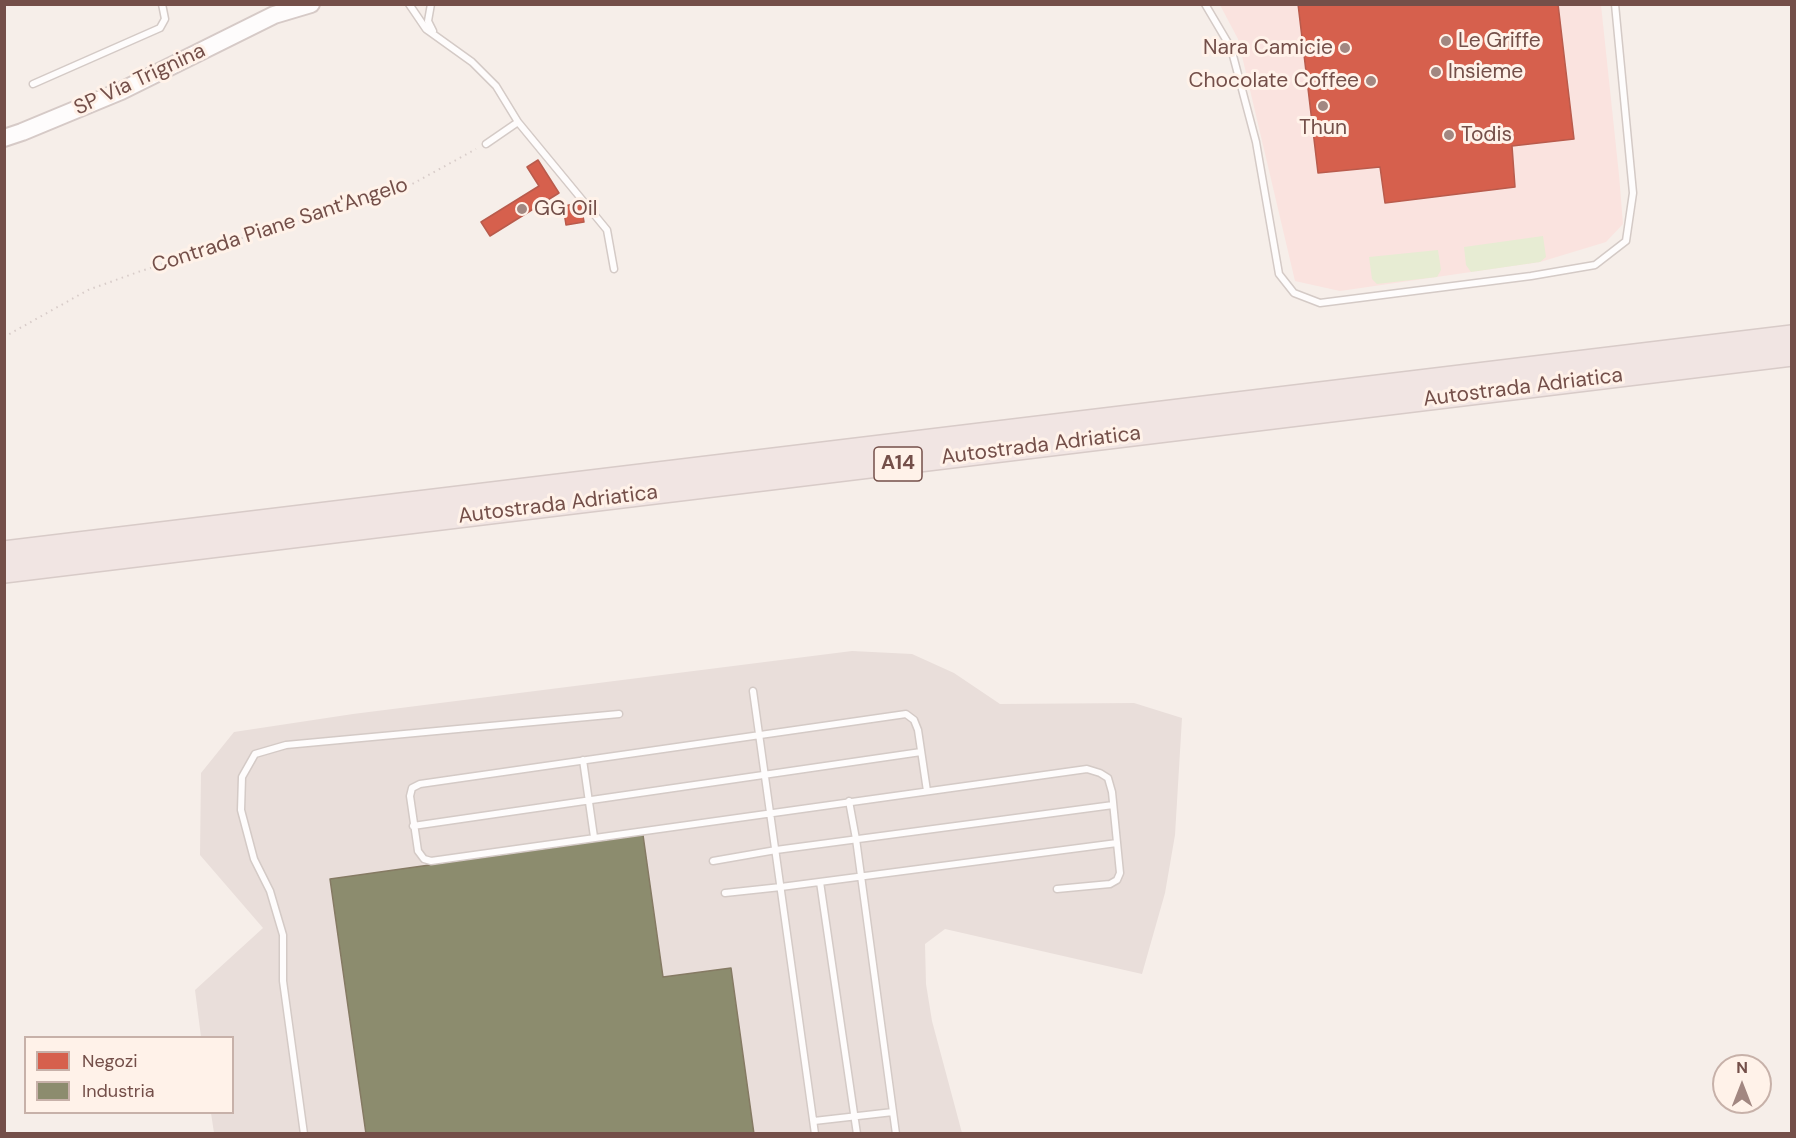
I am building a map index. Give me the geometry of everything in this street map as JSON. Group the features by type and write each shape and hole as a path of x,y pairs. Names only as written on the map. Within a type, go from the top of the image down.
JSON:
{"highway":[{"name":"Autostrada Adriatica","path":"4,552 1791,336"},
{"name":"Autostrada Adriatica","path":"4,572 1791,355"}],"main road":[{"name":"SP Via Trignina","path":"4,138 121,91 280,10 311,4"}],"lane":[{"path":"33,84 160,28 165,18 162,4"},
{"path":"409,4 426,29 472,62 496,86 518,122 608,230 614,269"},
{"path":"431,4 428,21 431,29 444,43"},
{"path":"1205,4 1231,48 1256,142 1279,274 1294,293 1320,303 1531,276 1595,265 1626,241 1633,193 1616,4"},
{"path":"486,144 518,122"},
{"path":"753,691 815,1134"},
{"path":"304,1134 283,981 283,935 270,891 254,859 241,810 242,777 255,753 286,745 619,714"},
{"path":"927,791 918,730 914,720 906,714 420,784 412,788 410,796 418,851 424,859 431,861 1087,769 1108,778 1112,792 1120,873 1118,880 1110,884 1057,890"},
{"path":"413,826 921,752"},
{"path":"583,760 594,837"},
{"path":"849,801 896,1134"},
{"path":"713,861 776,850 1113,805"},
{"path":"725,893 1117,843"},
{"path":"820,882 857,1134"},
{"path":"814,1121 893,1112"}],"path":[{"name":"Contrada Piane Sant'Angelo","path":"4,337 87,290 270,229 349,208 405,188 486,144"}],"shaded area":[{"path":"1220,5 1601,5 1623,224 1606,242 1540,262 1340,291 1295,281 1238,39"},
{"path":"852,651 912,654 954,673 1000,704 1134,703 1182,718 1175,835 1165,893 1142,974 945,929 925,944 926,984 932,1021 962,1133 214,1133 211,1114 234,1114 234,1036 201,1036 195,990 263,928 200,855 201,773 234,732 353,714"}],"green space":[{"path":"1543,236 1546,257 1540,262 1471,272 1466,265 1464,247"},
{"path":"1438,250 1441,270 1437,277 1377,284 1372,279 1369,257"}],"building: Negozi":[{"name":"Insieme","path":"1298,4 1558,4 1574,139 1512,146 1515,187 1385,203 1380,167 1318,173"},
{"path":"538,160 559,193 490,236 481,222 539,186 527,167"},
{"path":"581,203 584,222 566,225 563,206"}],"building: Industria":[{"path":"643,835 663,977 731,968 754,1134 366,1134 330,879"}],"place":[{"name":"Le Griffe","path":"1446,41"},
{"name":"Nara Camicie","path":"1345,48"},
{"name":"Insieme","path":"1436,72"},
{"name":"Chocolate Coffee","path":"1371,81"},
{"name":"Thun","path":"1323,106"},
{"name":"Todis","path":"1449,135"},
{"name":"GG Oil","path":"522,209"}]}
